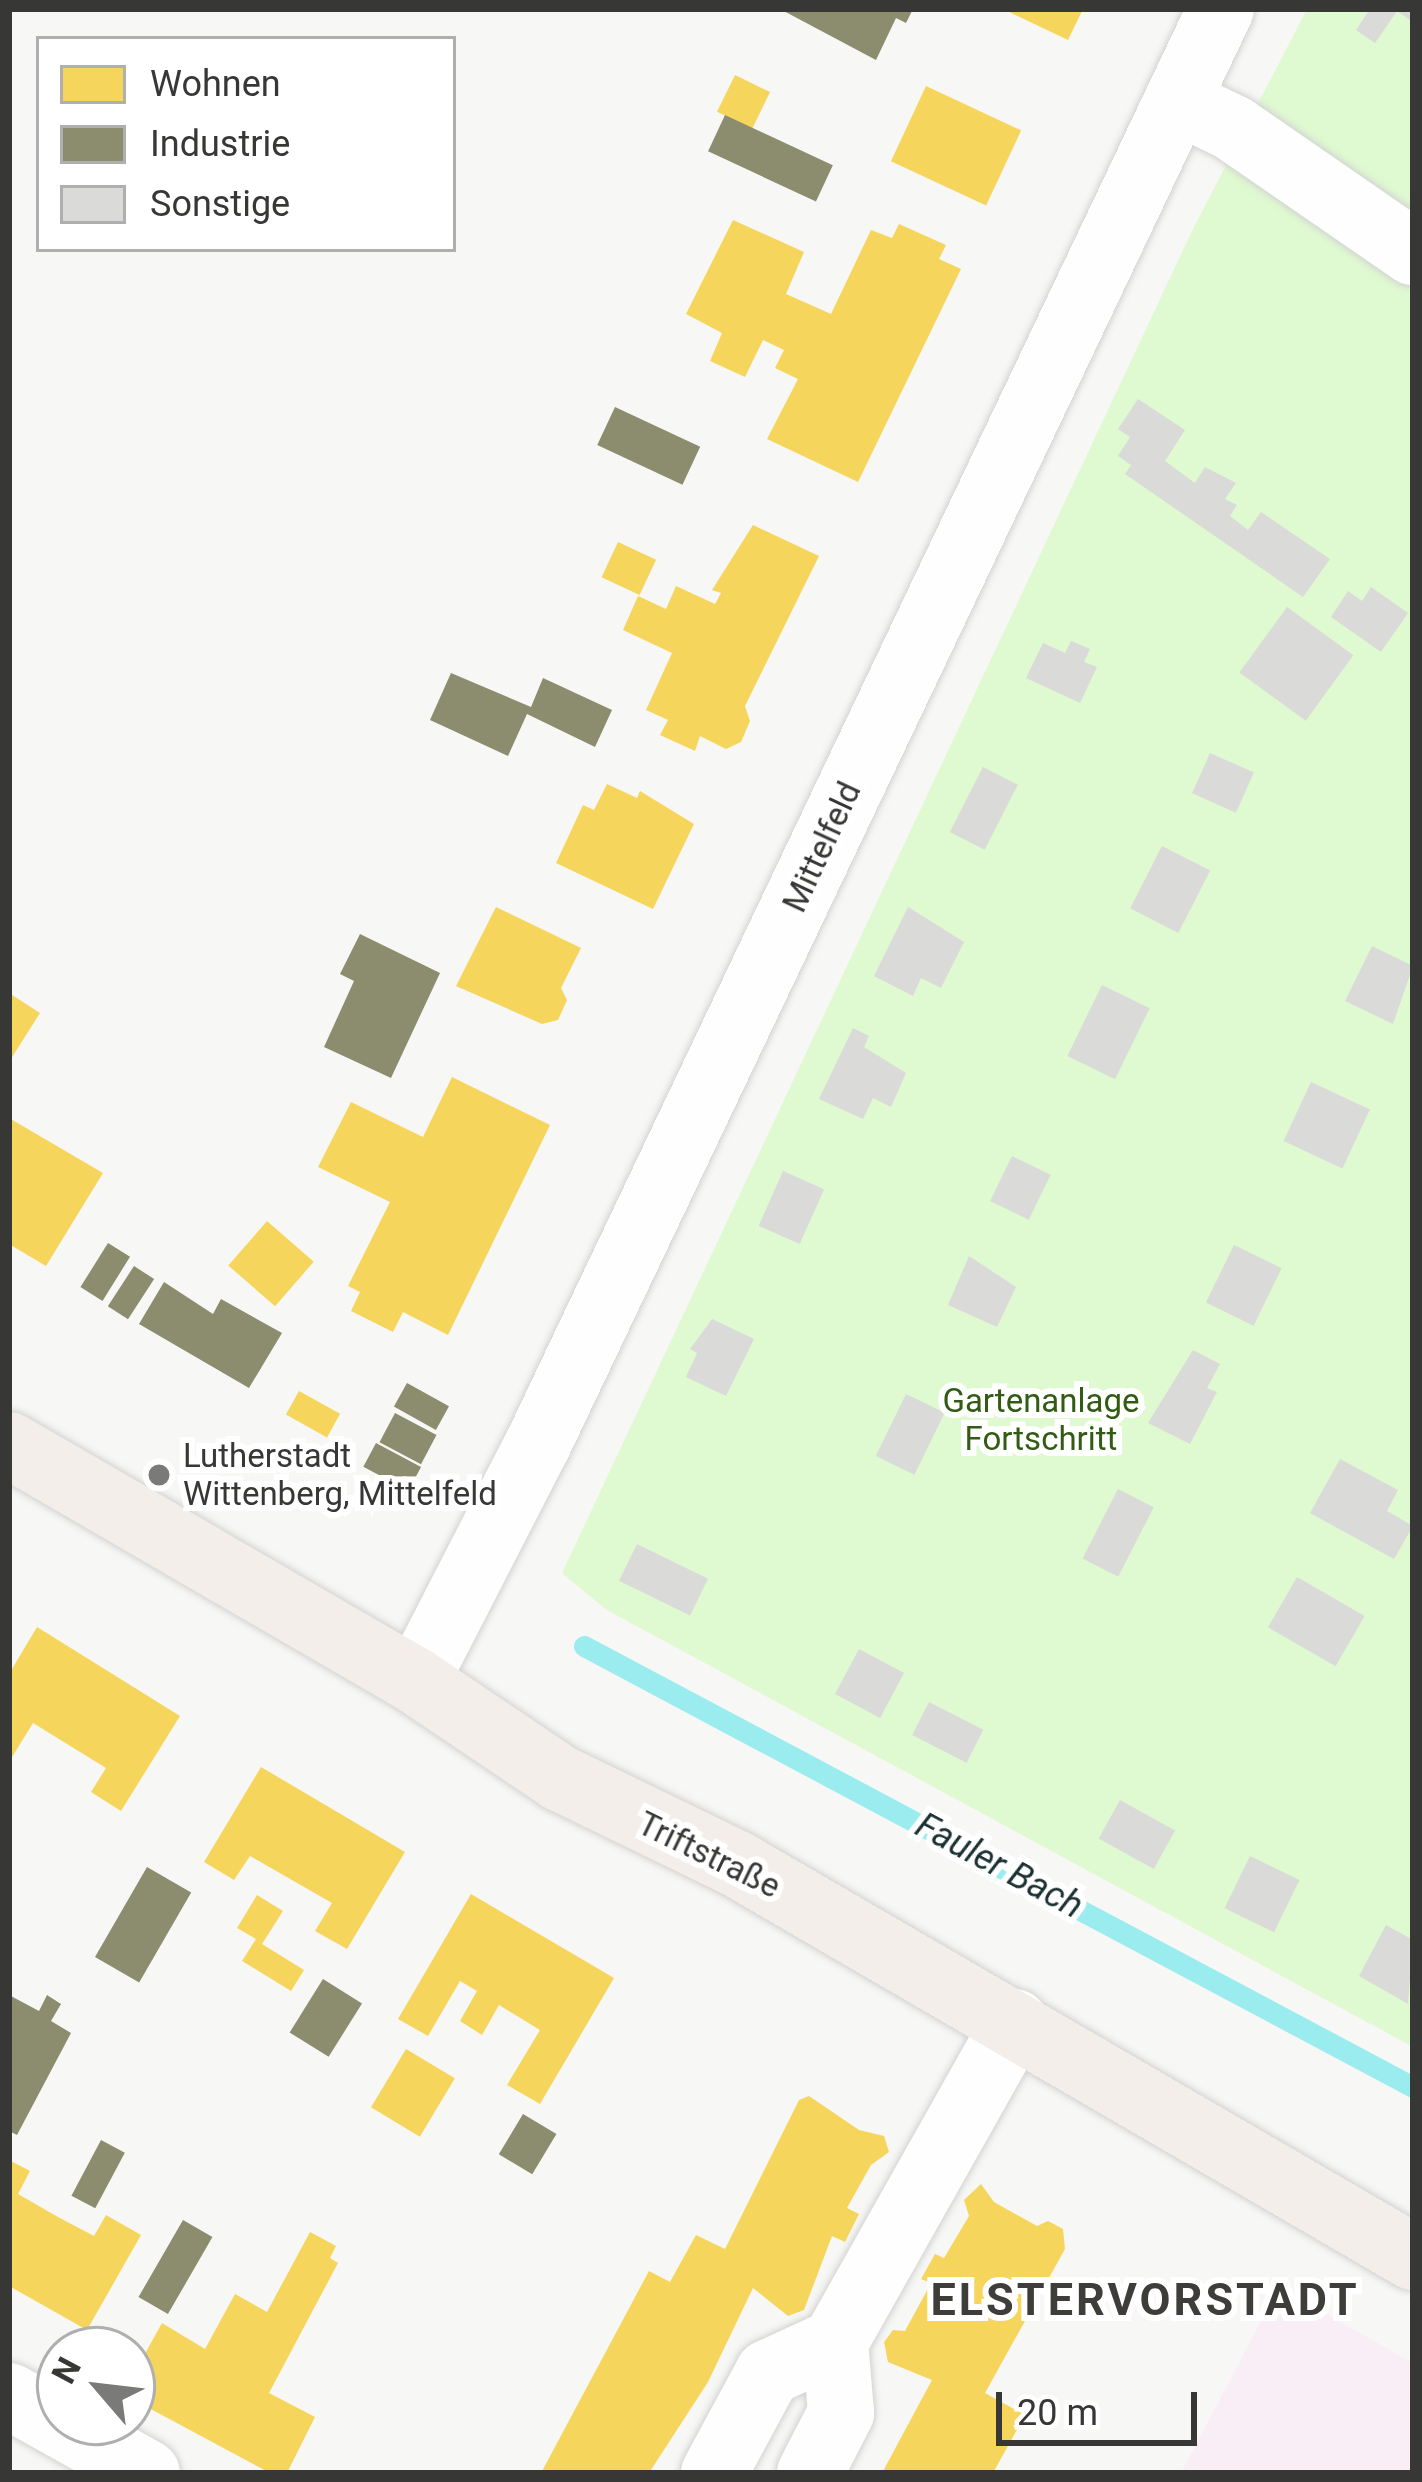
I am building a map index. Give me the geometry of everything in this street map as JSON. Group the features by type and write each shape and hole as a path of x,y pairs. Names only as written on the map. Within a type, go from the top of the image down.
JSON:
{"main road":[{"name":"Triftstraße","path":"9,1445 416,1681 560,1778 737,1864 1413,2257"}],"street":[{"name":"Mittelfeld","path":"416,1681 538,1444 1220,9"},
{"path":"1177,101 1233,128 1413,252"},
{"path":"810,2473 841,2413 835,2342 1015,2022"},
{"path":"714,2473 768,2373 835,2342"},
{"path":"9,2396 147,2473"}],"shaded area":[{"path":"1279,2287 1413,2363 1413,2473 1181,2473"}],"green space":[{"name":"Gartenanlage Fortschritt","path":"1307,9 1413,9 1413,2047 607,1610 562,1573 1192,231"}],"building: Wohnen":[{"path":"1003,9 1083,9 1068,40"},
{"path":"735,75 770,92 752,129 717,112"},
{"path":"926,86 1021,130 986,206 891,161"},
{"path":"733,220 804,252 786,294 831,314 871,230 892,238 899,224 946,245 939,259 961,269 858,482 767,439 798,379 775,368 784,350 763,340 745,377 710,361 722,333 686,314"},
{"path":"753,525 819,556 745,706 750,721 741,742 726,749 700,736 695,751 660,735 668,720 646,710 672,653 623,630 638,596 666,609 676,586 715,604 721,593 712,590"},
{"path":"618,542 656,560 640,595 602,577"},
{"path":"607,784 637,798 640,791 694,824 653,909 556,863 583,805 594,810"},
{"path":"496,907 581,948 561,988 567,1000 558,1020 542,1024 456,986"},
{"path":"9,993 40,1013 9,1062"},
{"path":"452,1077 550,1125 448,1335 403,1312 393,1332 351,1311 360,1292 348,1286 390,1202 318,1167 351,1102 423,1137"},
{"path":"9,1118 103,1173 46,1266 9,1244"},
{"path":"267,1221 314,1262 275,1306 228,1266"},
{"path":"299,1391 340,1414 327,1437 286,1415"},
{"path":"37,1627 180,1716 121,1811 91,1792 106,1768 33,1723 9,1762 9,1674"},
{"path":"261,1767 405,1852 347,1949 315,1931 332,1903 250,1856 234,1880 204,1862"},
{"path":"471,1894 614,1978 540,2104 507,2085 540,2030 499,2005 482,2035 460,2021 477,1991 460,1981 428,2036 398,2019"},
{"path":"257,1895 283,1911 262,1944 304,1970 291,1991 242,1961 256,1939 237,1928"},
{"path":"406,2049 455,2078 420,2137 371,2107"},
{"path":"809,2096 859,2130 884,2136 889,2152 871,2165 847,2208 859,2214 845,2242 832,2236 804,2310 788,2316 753,2288 708,2382 649,2473 541,2473 649,2271 670,2282 696,2235 725,2249 799,2100"},
{"path":"9,2160 30,2171 18,2194 58,2217 94,2236 106,2215 141,2235 89,2326 80,2326 9,2286"},
{"path":"981,2184 994,2202 1037,2226 1048,2221 1063,2229 1065,2249 985,2393 1025,2415 993,2473 882,2473 932,2380 888,2362 884,2342 893,2330 905,2331 931,2283 921,2279 935,2254 944,2258 969,2216 964,2200"},
{"path":"310,2232 336,2246 330,2258 338,2263 269,2393 315,2417 287,2473 270,2473 156,2412 156,2334 162,2323 205,2349 235,2294 267,2312"}],"building: Industrie":[{"path":"780,9 913,9 906,23 896,18 876,60"},
{"path":"725,115 833,165 816,202 708,151"},
{"path":"615,407 700,447 682,485 597,445"},
{"path":"451,673 531,707 543,678 612,710 595,747 527,714 508,756 430,720"},
{"path":"360,934 440,973 391,1078 324,1047 354,981 340,974"},
{"path":"108,1243 130,1257 102,1301 80,1287"},
{"path":"134,1266 154,1279 128,1319 108,1306"},
{"path":"164,1282 213,1314 221,1299 282,1333 249,1388 139,1324"},
{"path":"407,1383 449,1406 436,1430 394,1407"},
{"path":"395,1413 436,1435 421,1464 380,1442"},
{"path":"376,1443 421,1467 408,1491 363,1467"},
{"path":"147,1867 191,1892 139,1983 95,1957"},
{"path":"323,1979 362,2003 329,2057 290,2032"},
{"path":"9,1995 39,2011 47,1995 61,2004 51,2021 71,2033 17,2135 9,2131"},
{"path":"523,2114 556,2134 532,2174 499,2154"},
{"path":"101,2140 125,2153 95,2208 71,2196"},
{"path":"183,2220 212,2237 168,2314 138,2297"}],"building: Sonstige":[{"path":"1370,9 1413,9 1413,22 1397,11 1375,43 1356,30"},
{"path":"1138,399 1185,430 1165,461 1195,483 1205,467 1236,483 1225,499 1237,505 1230,516 1248,530 1261,512 1330,559 1303,597 1125,474 1131,465 1118,456 1130,437 1118,429"},
{"path":"1371,587 1408,613 1381,652 1331,617 1348,591 1362,601"},
{"path":"1287,607 1353,655 1306,721 1239,673"},
{"path":"1071,641 1090,649 1084,662 1097,667 1080,703 1026,678 1043,643 1065,653"},
{"path":"1210,753 1254,773 1236,813 1192,793"},
{"path":"983,767 1018,785 985,850 950,832"},
{"path":"1162,846 1210,871 1178,933 1130,908"},
{"path":"908,907 964,942 941,988 921,978 913,996 874,976"},
{"path":"1372,946 1413,966 1393,1024 1345,1001"},
{"path":"1102,985 1150,1008 1115,1079 1067,1056"},
{"path":"853,1028 869,1036 864,1047 906,1073 891,1107 873,1098 863,1119 819,1099"},
{"path":"1311,1082 1370,1109 1342,1168 1284,1141"},
{"path":"1012,1156 1051,1175 1029,1220 990,1201"},
{"path":"783,1171 824,1189 800,1244 759,1226"},
{"path":"1234,1245 1282,1268 1254,1326 1206,1303"},
{"path":"969,1256 1016,1287 997,1327 948,1305"},
{"path":"712,1319 754,1339 726,1396 686,1377 697,1353 690,1349"},
{"path":"1193,1350 1220,1364 1207,1388 1217,1392 1190,1444 1148,1423"},
{"path":"906,1394 945,1413 914,1475 876,1456"},
{"path":"1340,1459 1398,1490 1387,1511 1413,1526 1394,1559 1310,1513"},
{"path":"1118,1489 1154,1507 1118,1577 1083,1558"},
{"path":"637,1544 708,1579 690,1615 619,1581"},
{"path":"1297,1577 1365,1616 1336,1666 1268,1627"},
{"path":"859,1649 904,1673 880,1718 835,1694"},
{"path":"929,1702 983,1730 967,1763 912,1735"},
{"path":"1120,1800 1175,1831 1154,1869 1099,1838"},
{"path":"1250,1856 1299,1880 1274,1932 1225,1908"},
{"path":"1386,1925 1413,1940 1408,2004 1359,1976"}],"waterway":[{"name":"Fauler Bach","path":"584,1646 1413,2087"}],"place":[{"name":"Lutherstadt Wittenberg, Mittelfeld","path":"159,1475"}],"district":[{"name":"ELSTERVORSTADT","path":"1145,2300"}]}
